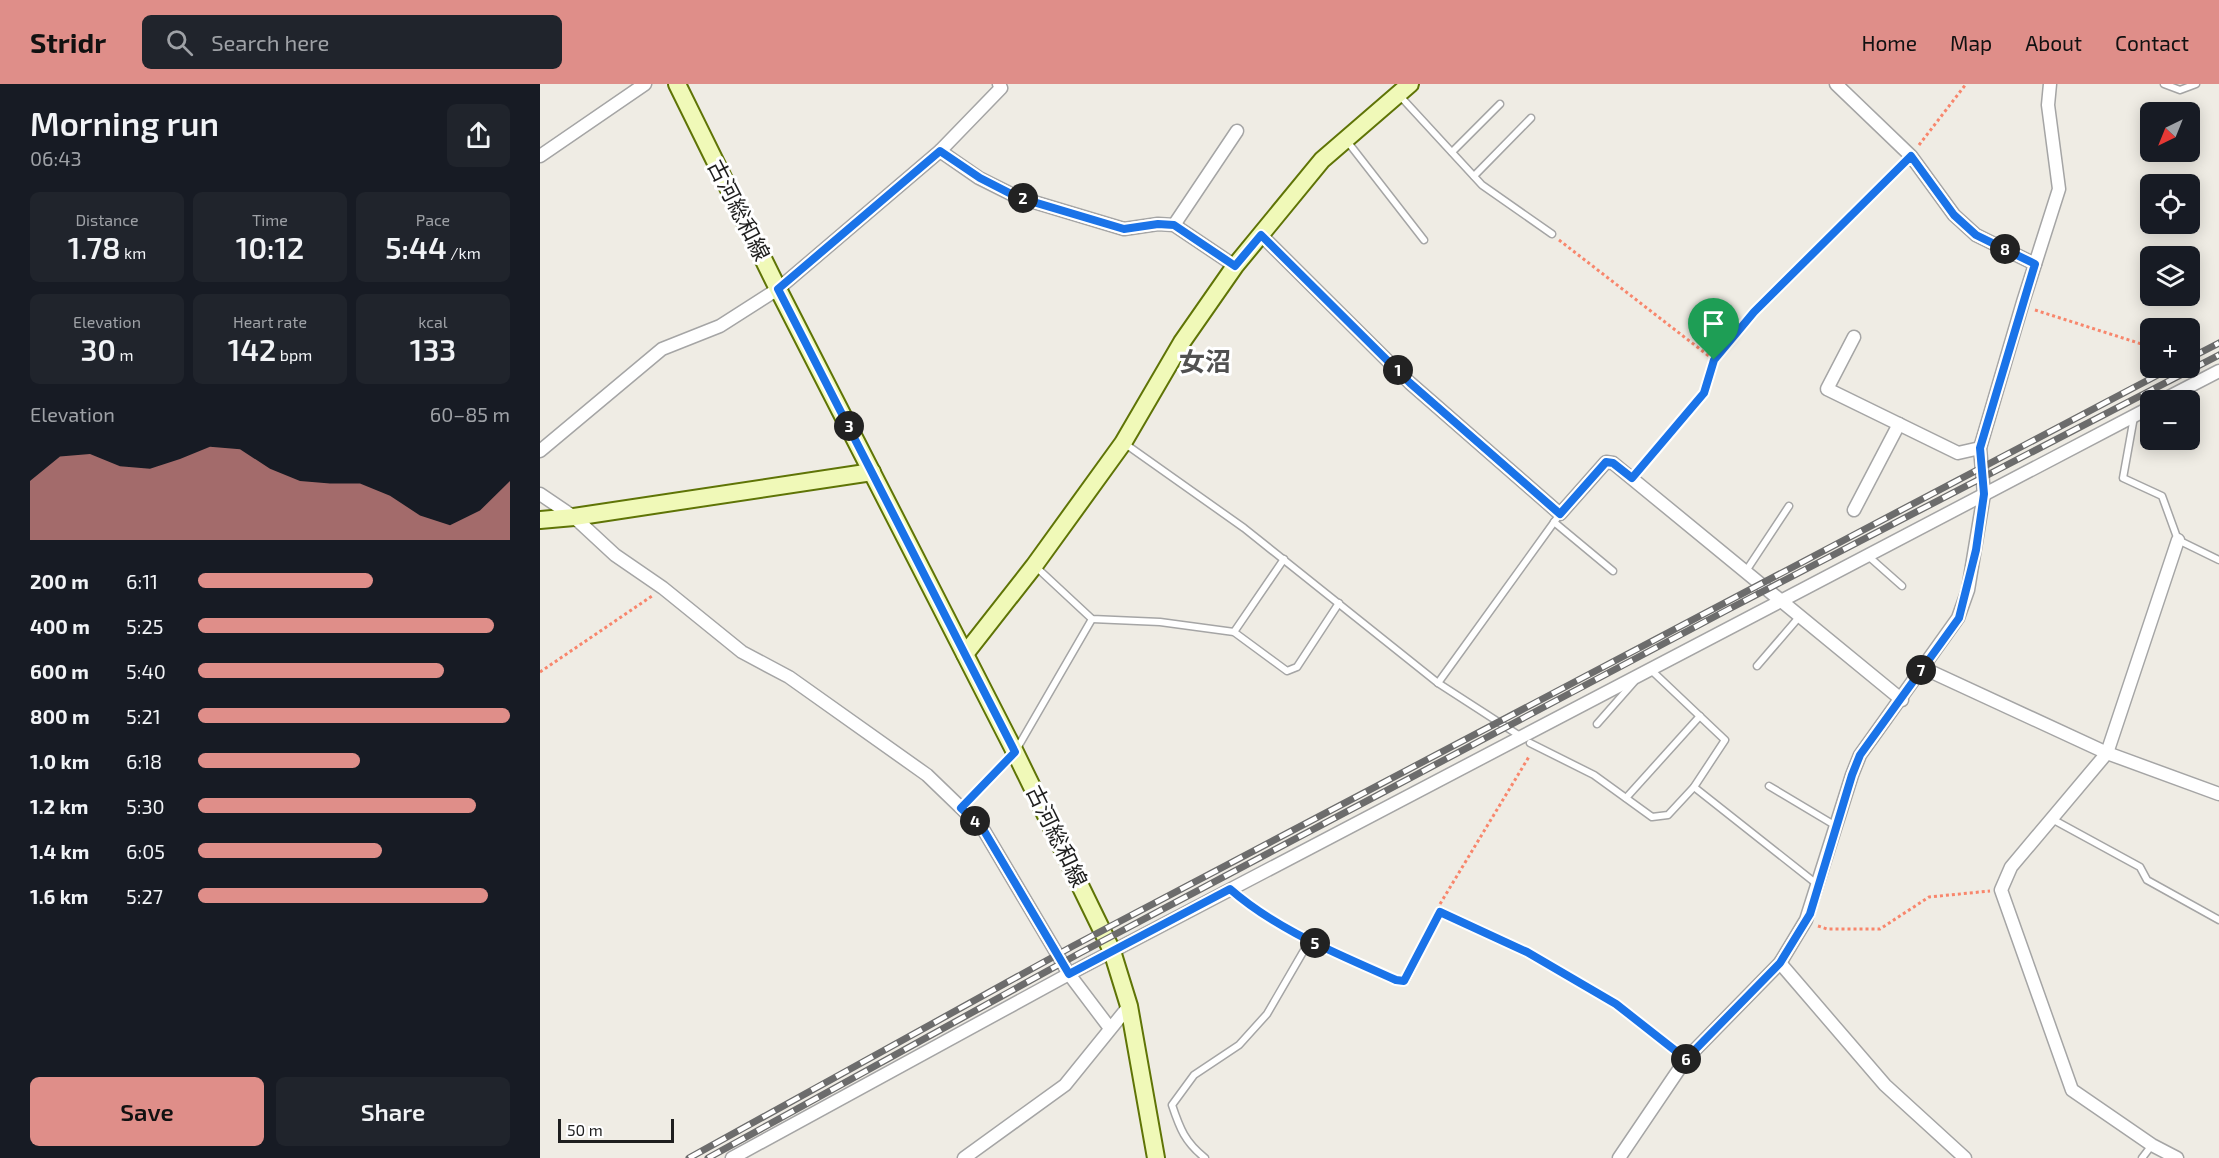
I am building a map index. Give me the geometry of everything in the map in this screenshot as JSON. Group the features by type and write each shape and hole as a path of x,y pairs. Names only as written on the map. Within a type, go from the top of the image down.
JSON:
{"main road":[{"name":"古河総和線","path":"677,84 778,289 1015,752 1112,951 1129,1006 1156,1158"},
{"path":"965,654 1034,566 1123,443 1182,342 1235,266 1322,160 1404,89"},
{"path":"540,520 574,517 872,472"}],"street":[{"path":"540,156 645,84"},
{"path":"540,451 663,349 720,326 778,289 940,151 1001,88 999,84"},
{"path":"1836,84 1911,156 1954,215 1976,235 2035,264"},
{"path":"1619,1158 1686,1059 1780,963 1806,920 1860,755 1902,700 1959,618 1974,560 1984,494 1980,448 2059,189 2048,105 2050,84"},
{"path":"1174,225 1237,131"},
{"path":"940,151 980,178 1017,197 1124,229 1158,224 1174,225 1235,266"},
{"path":"1261,235 1410,383 1557,518 1606,462 1613,463 1902,700"},
{"path":"1854,337 1827,389 1958,453 1980,448"},
{"path":"2182,390 2219,371"},
{"path":"732,1158 1112,951 1525,740 1647,669 2140,412"},
{"path":"1854,510 1899,424"},
{"path":"540,494 574,517 615,555 663,588 742,651 789,677 927,775 983,829 1069,974 1109,1027"},
{"path":"2177,1158 2152,1145 2072,1089 2001,890 2011,867 2107,753 2178,540"},
{"path":"1923,668 2107,753 2219,794"},
{"path":"1780,963 1885,1085 1965,1158"},
{"path":"964,1158 1065,1085 1109,1027 1129,1006"}],"lane":[{"path":"2164,84 2180,90 2196,84"},
{"path":"1404,89 1452,152 1482,184 1552,234"},
{"path":"1452,152 1500,104"},
{"path":"1474,176 1531,118"},
{"path":"1346,139 1424,240"},
{"path":"2134,415 2123,478 2162,496 2178,540 2219,560"},
{"path":"1123,443 1244,528 1438,683 1525,740 1594,775 1652,817 1668,815 1694,788 1725,740 1647,669 1597,724"},
{"path":"1746,571 1789,506"},
{"path":"1438,683 1557,518 1613,571"},
{"path":"1867,555 1902,586"},
{"path":"1234,632 1284,559"},
{"path":"1034,566 1092,619 1160,622 1234,632 1287,671 1297,667 1339,603"},
{"path":"1757,666 1801,616"},
{"path":"961,808 1015,752 1092,619"},
{"path":"1626,798 1700,716"},
{"path":"1769,786 1836,826"},
{"path":"1694,788 1818,886"},
{"path":"2051,819 2140,867 2147,880 2219,920"},
{"path":"1230,889 1258,911 1310,940 1396,980 1404,981 1440,912 1527,952 1616,1004 1686,1059"},
{"path":"1205,1158 1181,1133 1172,1105 1194,1075 1239,1045 1267,1014 1310,940"},
{"path":"2142,1158 2152,1145"}],"path":[{"path":"1632,478 1704,393 1714,360 1754,312 1911,156 1966,84"},
{"path":"1552,234 1714,360"},
{"path":"2022,306 2140,344"},
{"path":"540,672 663,588"},
{"path":"1440,912 1439,906 1442,899 1531,755 1525,740"},
{"path":"1806,920 1827,929 1880,929 1929,897 2001,890"}],"railway":[{"path":"2200,353 2219,343"},
{"path":"708,1158 1080,953 1729,609 2219,355"},
{"path":"689,1158 1073,946 2152,378"}],"district":[{"name":"女沼","path":"1205,362"}],"route":[{"path":"940,151 980,178 1017,197 1124,229 1158,224 1174,225 1235,266 1261,235 1410,383 1560,514 1606,462 1613,463 1632,478 1704,393 1714,360 1754,312 1911,156 1954,215 1976,235 2035,264 1980,448 1984,494 1968,590 1959,618 1902,700 1860,755 1810,914 1780,963 1686,1059 1616,1004 1527,952 1440,912 1404,981 1396,980 1299,935 1258,911 1230,889 1069,974 983,829 961,808 1015,752 778,289 940,151"}]}
